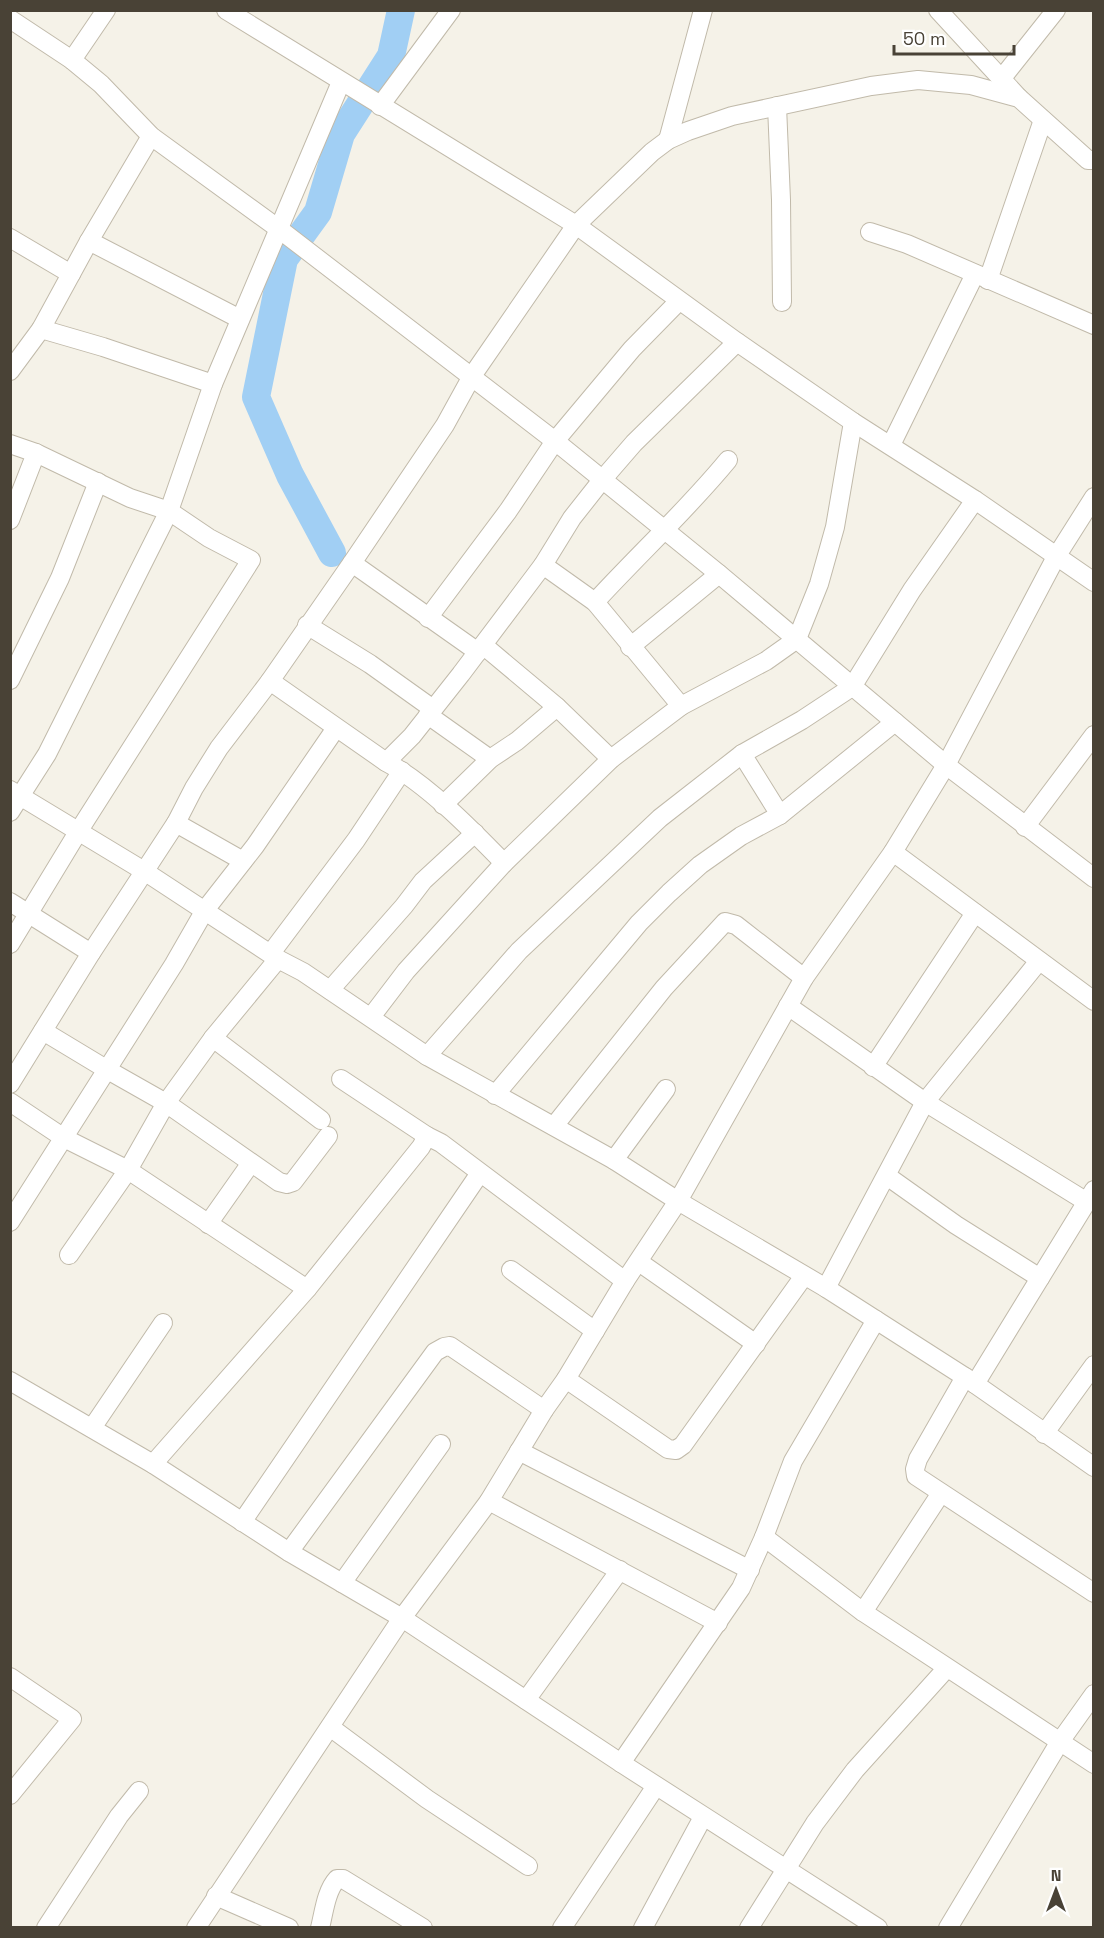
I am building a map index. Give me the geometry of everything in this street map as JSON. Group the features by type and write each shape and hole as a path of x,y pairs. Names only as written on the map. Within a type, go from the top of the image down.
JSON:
{"street":[{"path":"72,60 106,10"},
{"path":"380,106 451,10"},
{"path":"668,140 704,10"},
{"path":"938,10 1019,98 1092,162"},
{"path":"1002,78 1056,10"},
{"path":"231,12 576,225 679,301 853,422 975,500 1094,582"},
{"path":"10,20 72,60 101,84 151,136 279,229 555,441 719,574 946,765 1094,878"},
{"path":"10,1084 91,953 176,823 219,748 270,681 352,563 445,425 472,376 576,225 652,152 668,140 707,123 871,86 918,80 971,85 1019,98"},
{"path":"341,82 213,384 169,511 47,754 14,799 78,832 144,871 330,990 427,1056 614,1160 678,1201 826,1288 970,1380 1094,1467"},
{"path":"777,106 782,302"},
{"path":"891,445 982,277 1043,120"},
{"path":"10,371 41,329 89,241 151,136"},
{"path":"870,232 907,244 1094,325"},
{"path":"10,238 71,274"},
{"path":"89,241 240,319"},
{"path":"428,618 508,511 555,441 632,349 679,301"},
{"path":"41,329 213,384"},
{"path":"69,1255 128,1170 166,1103 275,956 356,840 412,736 543,565 572,518 602,480 634,443 738,342"},
{"path":"371,1017 406,970 504,863 611,759 681,706 766,661 797,639 819,584 835,526 853,422"},
{"path":"10,444 36,453 130,498 169,511 209,538 251,560 78,832 10,944"},
{"path":"10,520 36,453"},
{"path":"595,602 728,460"},
{"path":"10,680 60,578 98,482"},
{"path":"196,1928 402,1618 489,1501 625,1281 678,1201 804,978 892,852 946,765 1056,557 1094,497"},
{"path":"427,1056 527,944 660,818 742,754 852,687 912,590 975,500"},
{"path":"352,563 428,618 480,648 557,707 611,759"},
{"path":"543,565 595,602 681,706"},
{"path":"630,647 719,574"},
{"path":"307,625 370,664 490,759"},
{"path":"270,681 394,766 475,833 504,863"},
{"path":"443,805 490,759 517,741 557,707"},
{"path":"495,1095 639,922 700,865 741,836 780,815 896,722"},
{"path":"10,1222 174,964 205,910 255,846 336,728"},
{"path":"1025,827 1094,735"},
{"path":"742,754 780,815"},
{"path":"176,823 243,861"},
{"path":"330,990 423,881 475,833"},
{"path":"892,852 1094,1001"},
{"path":"10,902 91,953"},
{"path":"873,1067 975,913"},
{"path":"554,1126 664,988 725,922 736,925 804,978"},
{"path":"826,1288 925,1102 1039,961"},
{"path":"788,1006 925,1102 1090,1196 1040,1278 918,1459 915,1469 916,1476 1094,1593"},
{"path":"43,1031 106,1070 166,1103 279,1182 287,1184 293,1182 324,1128 213,1038"},
{"path":"341,1079 441,1143 625,1281"},
{"path":"614,1160 666,1089"},
{"path":"10,1102 64,1138 128,1170 307,1290"},
{"path":"153,1464 307,1290 421,1147 427,1136"},
{"path":"208,1224 251,1163"},
{"path":"242,1522 480,1173"},
{"path":"886,1176 956,1225 1040,1278"},
{"path":"639,1262 756,1344"},
{"path":"511,1270 595,1331"},
{"path":"566,1379 668,1449 676,1450 683,1445 804,1276"},
{"path":"621,1763 741,1588 764,1538 793,1461 876,1320"},
{"path":"92,1428 163,1323"},
{"path":"289,1552 435,1352 450,1346 544,1410"},
{"path":"1044,1434 1094,1365"},
{"path":"10,1381 153,1464 289,1552 402,1618 875,1927"},
{"path":"342,1583 441,1444"},
{"path":"519,1451 750,1570"},
{"path":"863,1612 941,1493"},
{"path":"489,1501 718,1623"},
{"path":"764,1538 863,1612 946,1669 1094,1764"},
{"path":"526,1700 620,1570"},
{"path":"749,1928 815,1823 855,1770 946,1669"},
{"path":"10,1677 72,1719 13,1788"},
{"path":"948,1928 1059,1743 1094,1694"},
{"path":"330,1727 427,1799 528,1866"},
{"path":"562,1928 656,1786"},
{"path":"46,1928 119,1816 139,1791"},
{"path":"643,1928 703,1816"},
{"path":"320,1928 326,1901 337,1879 343,1879 423,1928"},
{"path":"216,1896 289,1928"}],"waterway":[{"path":"332,553 290,475 256,397 284,259 318,212 341,134 391,56 401,10"}]}
